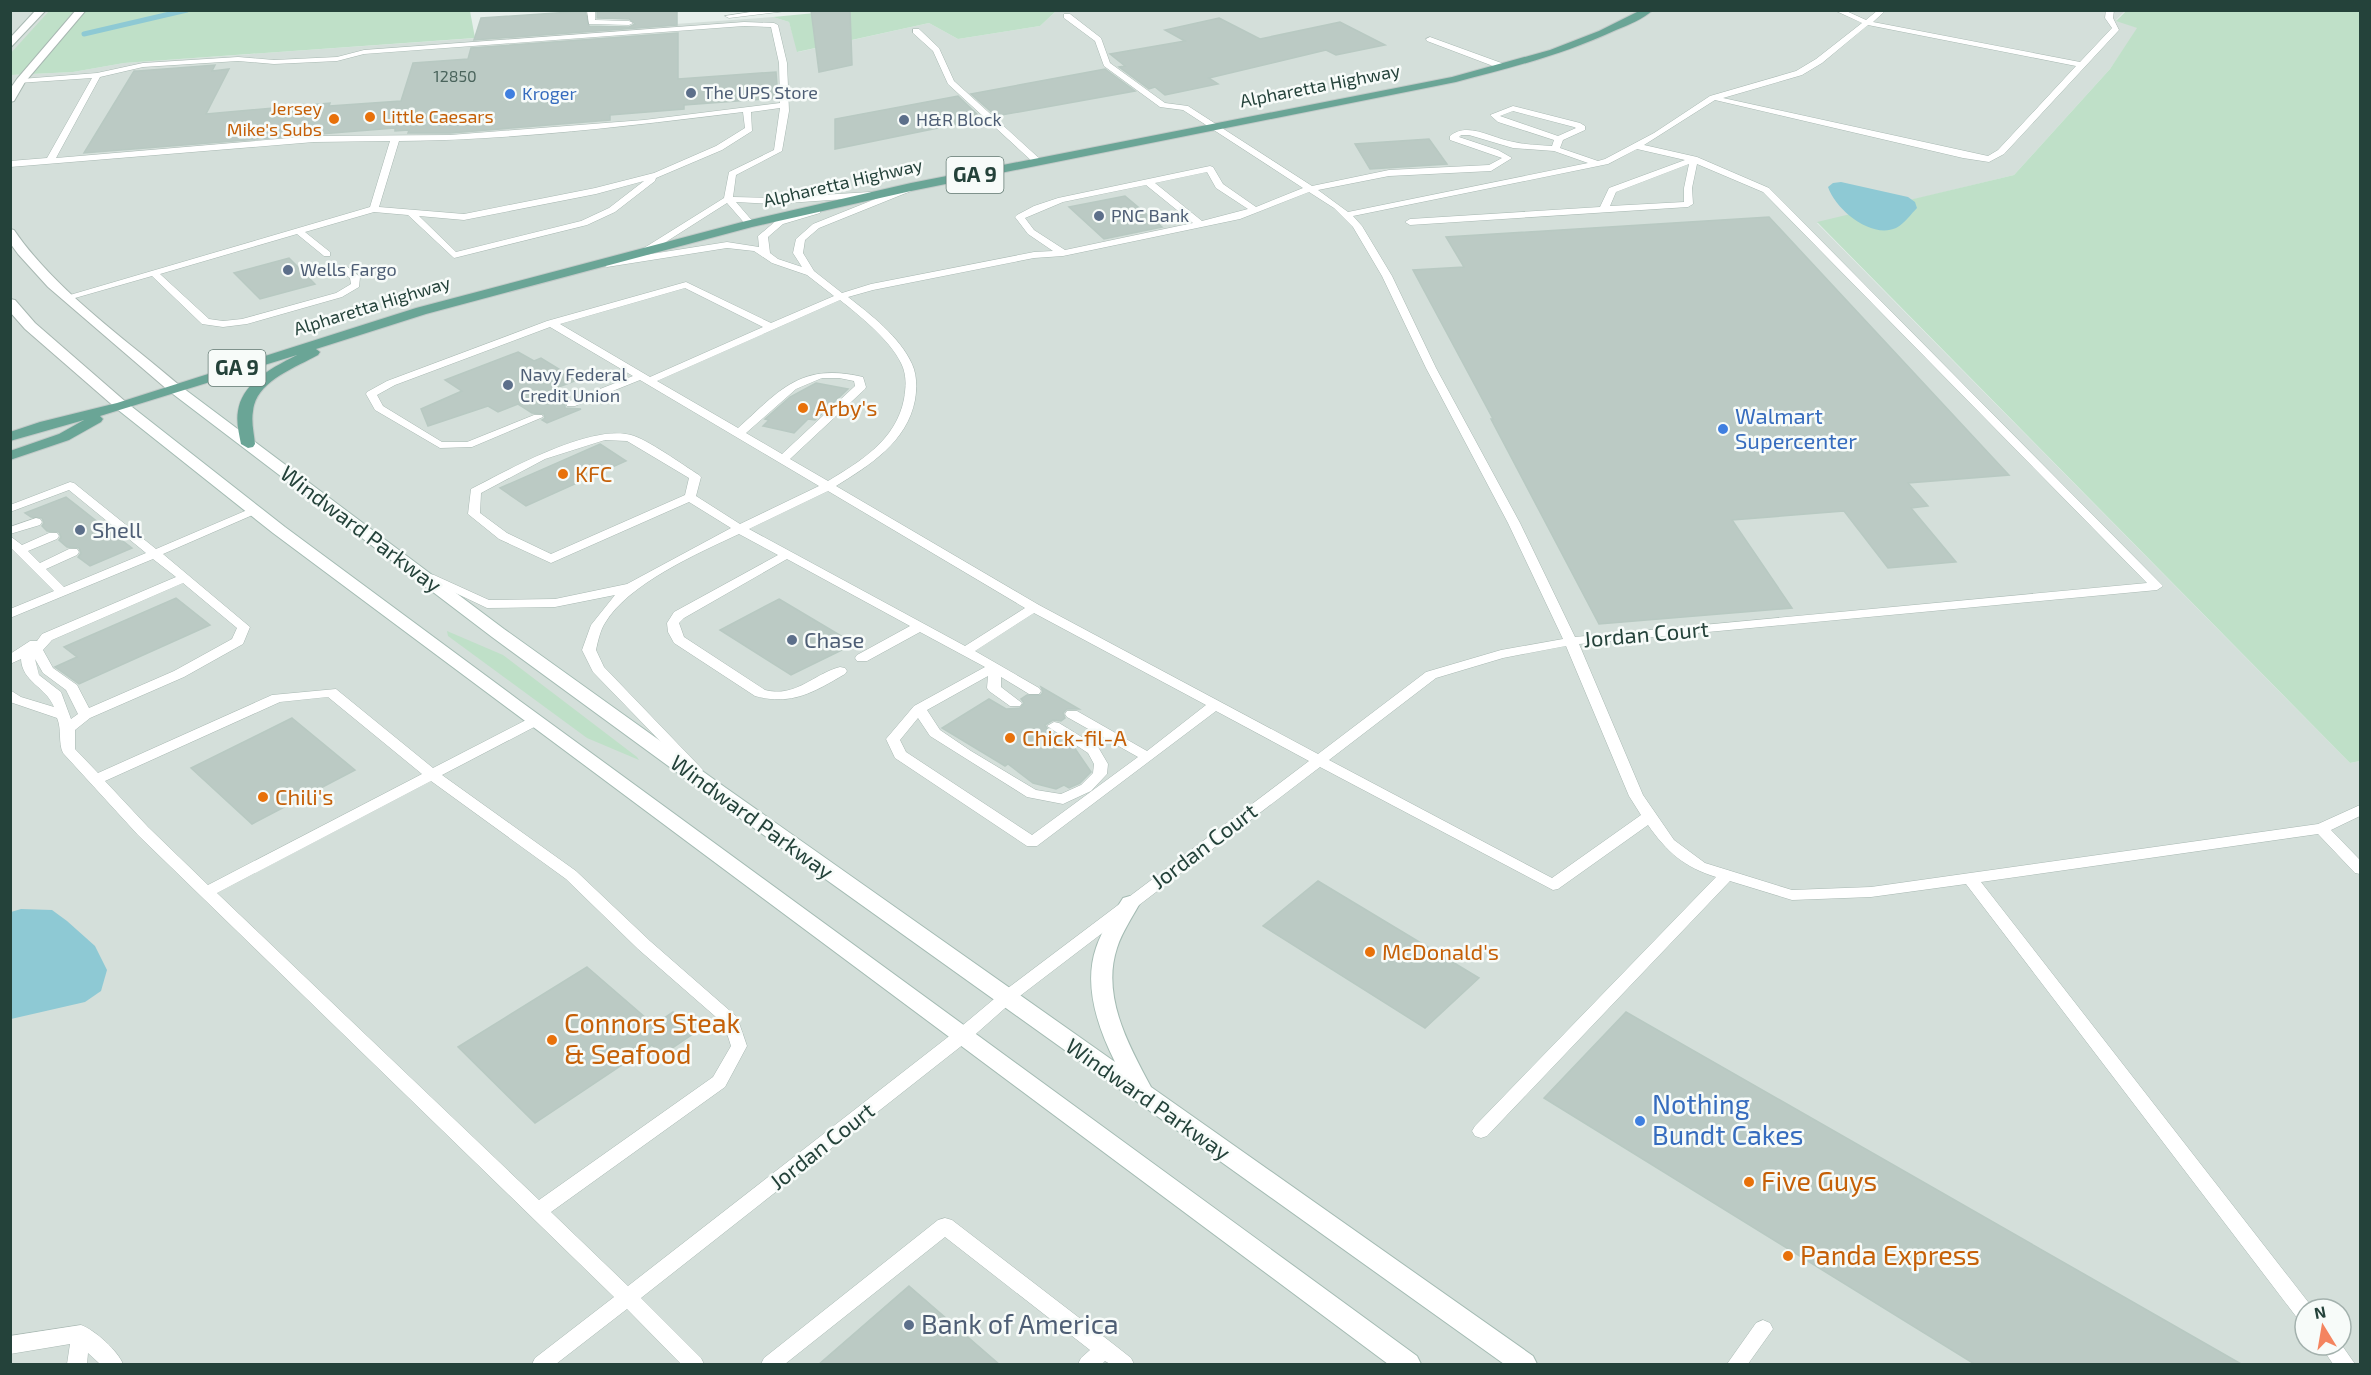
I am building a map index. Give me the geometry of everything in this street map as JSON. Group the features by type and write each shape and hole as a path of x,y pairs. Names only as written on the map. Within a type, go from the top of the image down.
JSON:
{"main road":[{"path":"10,45 42,10"},
{"path":"10,99 21,81 82,10"},
{"name":"Alpharetta Highway","path":"122,406 348,333 647,250 879,194 1504,67 1576,44 1649,10"},
{"name":"Windward Parkway","path":"10,233 24,254 68,297 174,388 419,573 719,793 1524,1365"},
{"path":"13,308 30,326 122,406 256,511 1408,1365"},
{"path":"248,444 245,409 250,394 268,378 348,333"},
{"name":"GA 9","path":"10,437 45,425 122,406"},
{"name":"GA 9","path":"10,456 64,437 122,406"},
{"path":"1130,903 1105,950 1101,989 1110,1031 1144,1096"}],"lane":[{"path":"591,10 591,20 597,23 637,22"},
{"path":"716,16 791,10"},
{"path":"1837,10 1868,23 2082,65"},
{"path":"1410,222 1448,208 1608,160 1657,135 1713,98 1799,73 1820,61 1883,10"},
{"path":"1713,98 1989,159 2001,152 2116,28 2109,18 2110,11"},
{"path":"1066,16 1098,40 1107,64 1163,105 1185,108 1338,206 1357,226 1387,276 1431,368 1514,523 1571,641 1636,796 1670,844 1700,867 1792,895 1871,892 2321,829 2361,810"},
{"path":"21,81 97,75 143,65 238,59 274,62 337,59 364,52 744,24 774,25 783,63 785,111 778,151 732,174 728,199"},
{"path":"915,31 936,50 951,82 1038,162"},
{"path":"1430,39 1504,67"},
{"path":"50,160 97,75"},
{"path":"10,164 314,139 450,138 644,122 784,105"},
{"path":"68,297 374,209 464,217 596,191 657,175 719,148 749,129 746,108"},
{"path":"1554,149 1559,139 1582,128 1513,108 1494,115 1500,120 1559,139"},
{"path":"571,404 645,378 841,296 871,287 1034,255 1063,253 1201,225 1255,210 1309,189 1389,173 1491,168 1508,158 1493,149 1470,147 1453,138 1459,133 1470,132 1513,145 1554,149 1597,163"},
{"path":"374,209 395,140"},
{"path":"1635,146 1694,159"},
{"path":"1604,209 1612,190 1694,159"},
{"path":"1346,215 1448,208 1604,209 1688,204 1688,188 1694,159"},
{"name":"Jordan Court","path":"542,1365 963,1035 1006,998 1431,675 1501,654 1571,641 2157,586 1766,190 1694,159"},
{"path":"1063,253 1031,232 1020,218 1037,208 1061,200 1210,170 1220,186 1255,210"},
{"path":"410,212 454,255 584,223 612,210 657,175"},
{"path":"1148,182 1201,225"},
{"path":"810,273 798,253 801,239 816,226 911,188"},
{"path":"647,250 728,199 773,201 879,194"},
{"path":"728,199 750,224"},
{"path":"765,255 763,236 780,222 851,201"},
{"path":"299,231 327,254"},
{"path":"572,270 727,245 757,249 775,261 810,273 841,296 894,344 907,364 912,386 907,413 891,440 864,464 827,487 740,529 633,586 613,603 597,625 589,650 598,669 719,793"},
{"path":"154,273 206,322 223,324 243,322 339,294 356,285 356,277 342,267"},
{"path":"538,417 468,445 440,445 379,408 371,394 391,383 551,323 686,285 771,327"},
{"path":"551,323 1034,608 1552,885 1650,816"},
{"path":"738,434 806,377 824,373 845,374 859,379 861,387 782,460"},
{"path":"604,437 629,438 695,477 690,497 551,559 503,536 474,514 475,491 541,457 604,437"},
{"path":"10,509 70,485 82,502 119,531 155,553 244,627 238,641 179,675 85,715 65,721 16,700 10,694"},
{"path":"690,497 740,529 921,626 1034,691"},
{"path":"10,614 256,511"},
{"path":"10,531 36,522"},
{"path":"20,550 53,536"},
{"path":"10,540 62,592"},
{"path":"38,568 73,552"},
{"path":"788,554 679,615 673,623 674,632 679,640 760,693 771,697 806,691 840,671"},
{"path":"419,573 487,604 555,603 633,586"},
{"path":"10,660 47,637 185,578"},
{"path":"966,651 1034,608"},
{"path":"862,658 921,626"},
{"path":"47,637 27,660 33,677 56,695 65,721 68,750 143,831 538,1211 694,1365"},
{"path":"36,649 48,670 72,688 85,715"},
{"path":"995,668 919,709 893,739 900,755 1032,842 1215,705"},
{"path":"995,668 994,688 1015,703"},
{"path":"96,780 277,698 331,692 432,775 571,875 644,945 731,1021 739,1046 719,1082 538,1211"},
{"path":"919,709 935,733 966,754 1032,794 1063,799 1086,788 1100,774 1101,764 1093,750 1054,726"},
{"path":"1072,714 1148,757"},
{"path":"207,892 535,720"},
{"path":"2321,829 2361,869"},
{"path":"1481,1131 1727,875"},
{"path":"1970,878 2293,1297"},
{"path":"771,1365 945,1226 1124,1365"},
{"path":"1737,1365 1763,1329"},
{"path":"10,1345 81,1334"},
{"path":"76,1365 81,1334"},
{"path":"81,1334 113,1365"},
{"path":"1088,1365 1105,1349"}],"shaded area":[{"path":"1063,10 2126,10 2116,20 2138,28 2110,69 2014,175 1817,223 2350,763 2360,761 2360,1364 11,1364 11,75 73,72 124,63 773,17 789,22 798,52 929,23 958,39 1040,26 1055,12"},
{"path":"11,11 50,11 11,54"}],"green space":[{"path":"50,10 470,11 475,38 124,63 73,72 11,75 10,54"},
{"path":"847,10 1063,11 1055,12 1040,26 958,39 929,23 797,52 789,22 773,17"},
{"path":"2126,11 2360,11 2360,761 2350,763 1817,222 2014,175 2110,69 2137,28 2116,21"},
{"path":"447,631 503,655 639,760 587,738 448,636"}],"water":[{"path":"1841,182 1908,197 1915,202 1917,208 1896,228 1886,230 1866,226 1846,213 1832,196 1828,187 1833,183"},
{"path":"21,909 52,910 95,946 107,970 101,991 85,1002 11,1019 11,912"}],"building":[{"path":"597,10 677,10 677,25 474,40 481,18 585,11 589,26 629,27 635,24 629,19 597,18"},
{"path":"811,10 850,10 852,65 819,72"},
{"path":"1219,18 1260,39 1340,22 1385,45 1336,55 1326,50 1209,78 1218,84 1165,95 1155,87 1149,89 1119,67 1125,66 1110,54 1185,41 1165,30"},
{"path":"678,33 678,79 776,72 778,98 684,105 684,109 610,115 610,120 450,133 408,133 409,130 395,131 395,128 84,153 134,71 215,65 212,71 229,69 206,114 330,103 329,106 401,101 413,63 468,59 471,48"},
{"path":"1105,69 1135,91 996,116 971,94"},
{"path":"958,96 982,119 835,149 835,119"},
{"path":"1429,139 1447,164 1370,169 1355,144"},
{"name":"PNC Bank","path":"1125,196 1162,227 1104,239 1069,207"},
{"name":"Walmart Supercenter","path":"1769,217 2009,475 1908,483 1928,506 1911,508 1956,562 1888,568 1844,511 1732,520 1792,608 1599,624 1413,270 1464,267 1446,237"},
{"name":"Wells Fargo","path":"289,258 315,284 260,299 234,273"},
{"name":"Navy Federal Credit Union","path":"518,352 534,361 541,358 577,380 548,391 565,401 565,408 581,409 547,423 542,420 545,418 544,414 532,413 518,404 498,412 488,406 428,426 421,409 462,391 445,380"},
{"name":"Arby's","path":"816,383 848,389 815,420 808,419 794,433 763,426 769,420 765,419 790,397"},
{"name":"KFC","path":"600,444 626,461 526,506 500,488"},
{"path":"66,497 132,548 90,566 78,557 81,553 79,548 67,547 59,540 61,537 59,532 47,531 42,526 44,523 42,518 31,517 25,513"},
{"path":"176,598 210,625 79,684 55,667 77,657 64,647"},
{"name":"Chase","path":"779,599 853,643 791,675 720,630"},
{"name":"Chick-fil-A","path":"1041,687 1079,709 1067,709 1063,713 1065,718 1061,721 1053,720 1045,725 1048,730 1074,747 1091,772 1080,783 1069,788 1064,785 1056,789 1033,783 1008,764 1005,766 942,728 989,699 1006,709 1020,708 1024,703 1021,699 1027,695 1041,695 1043,692"},
{"name":"Chili's","path":"292,718 355,770 252,824 191,768"},
{"name":"McDonald's","path":"1318,881 1479,978 1425,1028 1263,926"},
{"path":"587,967 654,1025 673,1012 696,1032 662,1055 652,1045 535,1123 458,1047"},
{"path":"1626,1012 2243,1365 1976,1365 1544,1098"},
{"name":"Bank of America","path":"909,1286 1000,1365 818,1365"}],"waterway":[{"path":"84,34 187,10"}],"place":[{"name":"The UPS Store","path":"691,93"},
{"name":"Kroger","path":"510,94"},
{"name":"Little Caesars","path":"370,117"},
{"name":"Jersey Mike's Subs","path":"334,119"},
{"name":"H&R Block","path":"904,120"},
{"name":"PNC Bank","path":"1099,216"},
{"name":"Wells Fargo","path":"288,270"},
{"name":"Navy Federal Credit Union","path":"508,385"},
{"name":"Arby's","path":"803,408"},
{"name":"Walmart Supercenter","path":"1723,429"},
{"name":"KFC","path":"563,474"},
{"name":"Shell","path":"80,530"},
{"name":"Chase","path":"792,640"},
{"name":"Chick-fil-A","path":"1010,738"},
{"name":"Chili's","path":"263,797"},
{"name":"McDonald's","path":"1370,952"},
{"name":"Connors Steak & Seafood","path":"552,1040"},
{"name":"Nothing Bundt Cakes","path":"1640,1121"},
{"name":"Five Guys","path":"1749,1182"},
{"name":"Panda Express","path":"1788,1256"},
{"name":"Bank of America","path":"909,1325"}]}
